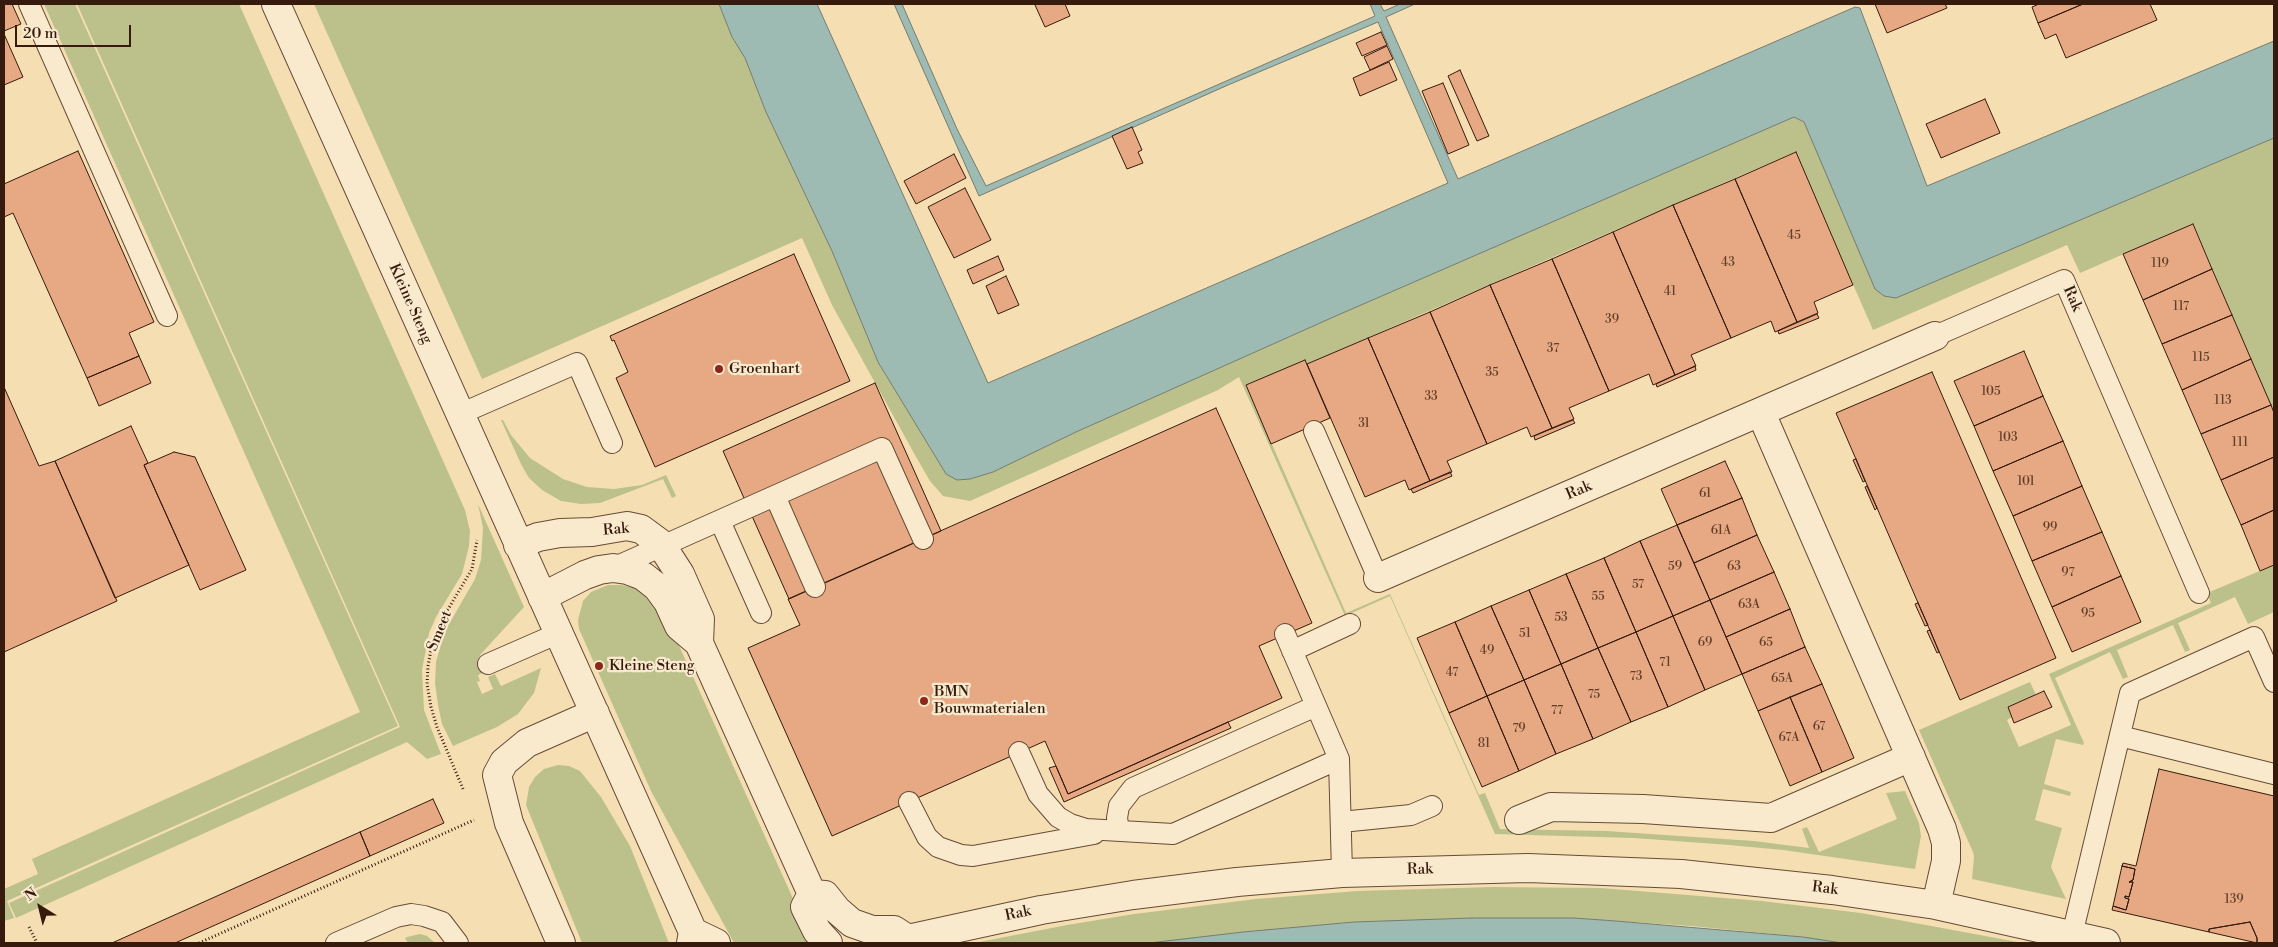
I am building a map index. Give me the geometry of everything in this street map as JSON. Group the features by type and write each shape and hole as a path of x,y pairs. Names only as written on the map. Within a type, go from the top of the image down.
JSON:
{"street":[{"name":"Kleine Steng","path":"276,4 542,597 700,940"},
{"name":"Rak","path":"1378,578 1935,336"},
{"path":"1761,413 1942,829 1946,843 1946,861 1936,906"},
{"name":"Rak","path":"518,544 545,535 592,532 627,526 642,529 652,535 663,546 680,574 700,619 699,643 812,894 825,895 837,910 852,923 872,930 894,930 906,941 1041,910 1133,895 1237,882 1342,873 1472,868 1602,870 1681,874 1774,883 1936,906 2106,943"},
{"name":"Rak","path":"542,597 599,570 613,568 626,570 643,576 657,587 668,602 678,626 699,643"},
{"path":"561,943 509,823 497,775 504,762 526,743 595,713"},
{"path":"1519,820 1551,807 1643,809 1772,818 1911,757"},
{"path":"812,894 805,907 817,931 828,943"}],"lane":[{"path":"29,4 167,316"},
{"name":"Rak","path":"1935,336 2064,280 2198,592"},
{"path":"460,414 577,363 612,442"},
{"name":"Rak","path":"1314,431 1378,578"},
{"path":"613,568 882,448 923,539"},
{"path":"775,496 814,587"},
{"path":"720,521 761,613"},
{"path":"1342,873 1339,759 1288,642 1350,624"},
{"path":"488,664 559,633"},
{"path":"2072,935 2130,693 2254,637 2274,682"},
{"path":"1118,830 1119,806 1133,788 1316,706"},
{"path":"2120,736 2274,774"},
{"path":"1019,752 1038,794 1058,817 1086,830 1173,834 1339,759"},
{"path":"909,802 927,837 938,847 961,855 973,856 1118,830"},
{"path":"1341,822 1411,815 1432,806"},
{"path":"336,943 396,917 411,914 442,922 458,943"}],"path":[{"name":"Smeet","path":"465,794 437,727 431,707 428,666 431,650 444,616 472,569 477,553 478,536"},
{"path":"199,943 476,819 472,811"},
{"path":"30,927 37,943"}],"green space":[{"path":"44,4 75,4 398,726 7,901 14,918 4,921 4,889 38,874 32,859 360,712"},
{"path":"77,4 239,4 465,510 470,531 469,546 462,574 436,617 429,633 422,670 424,710 441,754 427,759 407,742 16,918 9,903 400,727"},
{"path":"314,4 719,4 732,37 745,58 766,112 832,251 878,362 946,474 957,480 970,479 993,472 1076,432 1338,315 1794,117 1804,122 1884,296 1896,298 2274,138 2274,413 2193,224 2080,273 2067,245 1873,330 1795,152 1307,364 1305,360 1246,385 1346,613 1390,594 1479,795 1485,793 1500,829 1606,831 1754,841 1809,848 1802,829 1807,827 1819,852 1897,819 1886,793 1905,791 1919,823 1921,836 1915,869 1783,850 1729,845 1634,838 1495,834 1390,596 1345,616 1239,377 1218,390 970,501 943,496 930,481 832,305 802,238 482,379"},
{"path":"501,420 503,420 511,435 530,458 563,479 587,487 614,489 642,485 666,475 676,496 672,498 663,479 600,503 581,504 561,501 542,490 529,478"},
{"path":"478,504 524,607 480,655 487,671 478,675 480,681 477,682 482,694 493,689 488,677 495,674 501,686 541,668 534,693 518,714 497,727 453,746 442,724 438,705 435,683 436,662 445,631 475,579 481,560 483,528"},
{"path":"2274,565 2274,612 2248,624 2235,597 2178,623 2190,650 2185,652 2173,625 2117,650 2128,677 2123,679 2110,652 2055,678 2084,743 2083,745 2056,739 2044,784 2071,792 2070,796 2043,789 2035,820 2062,828 2051,867 2066,899 1972,879 1973,852 1919,730 2030,682 2036,695 2008,707 2012,717 2007,720 2019,747 2071,725 2049,674 2211,603 2207,593"},
{"path":"608,585 621,585 639,589 645,593 667,619 813,943 734,943 651,791 579,629 578,620 583,601 591,592"},
{"path":"558,765 569,766 580,771 601,797 630,846 669,943 582,943 526,805 529,787 535,777 544,769"},
{"path":"1493,887 1601,888 1762,901 1861,913 2023,943 1842,943 1803,937 1691,926 1574,918 1521,918 1354,922 1149,943 974,943 1134,914 1256,899 1357,891"},
{"path":"420,934 427,936 435,943 408,943 405,938"}],"water":[{"path":"719,4 817,4 988,383 1448,183 1378,22 1228,85 979,196 894,4 902,4 957,129 986,186 1375,16 1370,4 1380,4 1384,11 1400,4 1415,4 1386,17 1458,179 1855,7 1860,8 1927,186 2274,41 2274,138 1896,298 1884,296 1875,289 1804,122 1794,117 1338,315 1076,432 993,472 970,479 957,480 946,474 878,362 832,251 766,112 745,58 732,37"},
{"path":"1472,918 1574,918 1803,937 1842,943 1149,943 1354,922"}],"building":[{"path":"4,4 12,4 21,24 4,31"},
{"path":"1065,4 1070,16 1045,27 1035,5"},
{"path":"1875,4 1945,4 1947,8 1887,33"},
{"path":"2039,4 2083,4 2038,23 2032,7"},
{"path":"2083,4 2150,4 2157,20 2066,58 2056,34 2045,39 2038,23"},
{"path":"1381,32 1387,45 1362,56 1356,43"},
{"path":"4,34 23,77 4,85"},
{"path":"1387,46 1393,59 1370,70 1364,57"},
{"path":"1389,62 1397,80 1360,96 1353,78"},
{"path":"1460,70 1489,136 1477,141 1448,76"},
{"path":"1443,83 1469,145 1448,154 1422,91"},
{"path":"1985,99 2000,133 1941,158 1926,124"},
{"path":"1132,127 1142,150 1138,152 1143,163 1127,169 1112,136"},
{"path":"78,151 154,322 129,333 139,356 87,378 13,213 4,217 4,184"},
{"path":"1796,152 1853,285 1814,302 1818,313 1797,322 1735,179"},
{"path":"954,154 966,178 916,204 904,181"},
{"path":"1735,179 1797,322 1775,332 1771,321 1731,338 1673,205"},
{"path":"965,188 991,240 954,258 928,207"},
{"path":"1673,205 1731,338 1691,355 1696,366 1675,375 1613,232"},
{"path":"2193,224 2212,269 2143,300 2123,254"},
{"path":"1613,232 1675,375 1653,385 1649,374 1609,391 1552,259"},
{"path":"794,254 850,381 655,467 616,378 628,372 614,340 612,341 610,336"},
{"path":"998,256 1004,270 973,284 967,270"},
{"path":"1552,259 1609,391 1569,408 1574,419 1552,428 1490,285"},
{"path":"2212,269 2232,315 2162,344 2143,300"},
{"path":"1006,276 1019,305 998,314 986,286"},
{"path":"1490,285 1552,428 1531,437 1527,427 1487,444 1430,312"},
{"path":"1430,312 1487,444 1447,461 1452,472 1430,481 1368,338"},
{"path":"1817,314 1819,318 1779,334 1778,331"},
{"path":"2232,315 2251,359 2182,390 2162,344"},
{"path":"1368,338 1430,481 1409,490 1405,480 1365,497 1307,364"},
{"path":"2024,351 2043,396 1974,426 1954,381"},
{"path":"139,356 151,383 99,406 87,378"},
{"path":"2251,359 2271,405 2201,434 2182,390"},
{"path":"1305,360 1330,418 1271,444 1246,385"},
{"path":"1695,366 1696,370 1657,387 1656,384"},
{"path":"1932,372 2056,658 1960,700 1836,413"},
{"path":"875,383 941,531 789,599 723,451"},
{"path":"4,387 39,466 55,461 117,601 4,652"},
{"path":"2043,396 2063,441 1993,471 1974,426"},
{"path":"2271,405 2274,413 2274,457 2221,480 2201,434"},
{"path":"1216,408 1312,623 1259,646 1282,698 1068,794 1045,741 832,836 748,648 800,625 788,599"},
{"path":"1573,420 1575,423 1535,440 1534,436"},
{"path":"131,426 148,463 144,465 189,565 115,598 55,461"},
{"path":"2063,441 2082,486 2013,516 1993,471"},
{"path":"174,452 195,457 246,570 200,590 144,465"},
{"path":"2274,457 2274,510 2241,525 2221,480"},
{"path":"1856,459 1865,481 1863,482 1853,460"},
{"path":"1725,461 1742,498 1677,525 1661,489"},
{"path":"1450,472 1452,476 1413,493 1411,489"},
{"path":"1867,486 1877,508 1875,510 1865,487"},
{"path":"2082,486 2102,532 2032,561 2013,516"},
{"path":"1742,498 1757,535 1694,563 1677,525"},
{"path":"2274,510 2274,565 2260,571 2241,525"},
{"path":"1677,525 1710,600 1673,616 1640,541"},
{"path":"2102,532 2121,576 2052,607 2032,561"},
{"path":"1757,535 1774,572 1710,600 1694,563"},
{"path":"1640,541 1673,616 1636,632 1604,558"},
{"path":"1604,558 1636,632 1598,648 1566,574"},
{"path":"1774,572 1790,609 1726,637 1710,600"},
{"path":"1566,574 1598,648 1561,664 1529,590"},
{"path":"2121,576 2141,622 2072,652 2052,607"},
{"path":"1529,590 1561,664 1524,680 1491,606"},
{"path":"1710,600 1742,674 1705,690 1673,616"},
{"path":"1918,603 1928,625 1925,626 1915,604"},
{"path":"1491,606 1524,680 1487,696 1455,622"},
{"path":"1790,609 1805,647 1742,674 1726,637"},
{"path":"1673,616 1705,690 1668,707 1636,632"},
{"path":"1455,622 1487,696 1449,713 1417,638"},
{"path":"1930,630 1939,652 1937,653 1927,631"},
{"path":"1636,632 1668,707 1631,722 1598,648"},
{"path":"1805,647 1822,684 1758,711 1742,674"},
{"path":"1598,648 1631,722 1593,739 1561,664"},
{"path":"1561,664 1593,739 1556,754 1524,680"},
{"path":"1524,680 1556,754 1519,771 1487,696"},
{"path":"1822,684 1854,758 1822,772 1790,697"},
{"path":"2044,691 2052,707 2014,723 2008,707"},
{"path":"1487,696 1519,771 1482,787 1449,713"},
{"path":"1790,697 1822,772 1790,786 1758,711"},
{"path":"1228,722 1231,728 1064,802 1049,768 1056,766 1068,794"},
{"path":"2159,769 2274,796 2274,943 2257,943 2257,938 2250,922 2209,929 2209,932 2112,910 2113,906 2126,910 2129,899 2125,898 2125,896 2129,897 2133,882 2129,882 2133,880 2135,869 2122,866 2123,863 2136,866"},
{"path":"433,799 444,823 370,856 360,832"},
{"path":"360,832 370,856 175,943 112,943"},
{"path":"2122,866 2135,869 2133,880 2129,882 2133,882 2129,897 2125,896 2125,898 2129,899 2126,910 2113,906"},
{"path":"2250,922 2257,938 2257,943 2209,932 2209,929"}],"place":[{"name":"Groenhart","path":"719,369"},
{"name":"Kleine Steng","path":"599,666"},
{"name":"BMN Bouwmaterialen","path":"924,701"}]}
